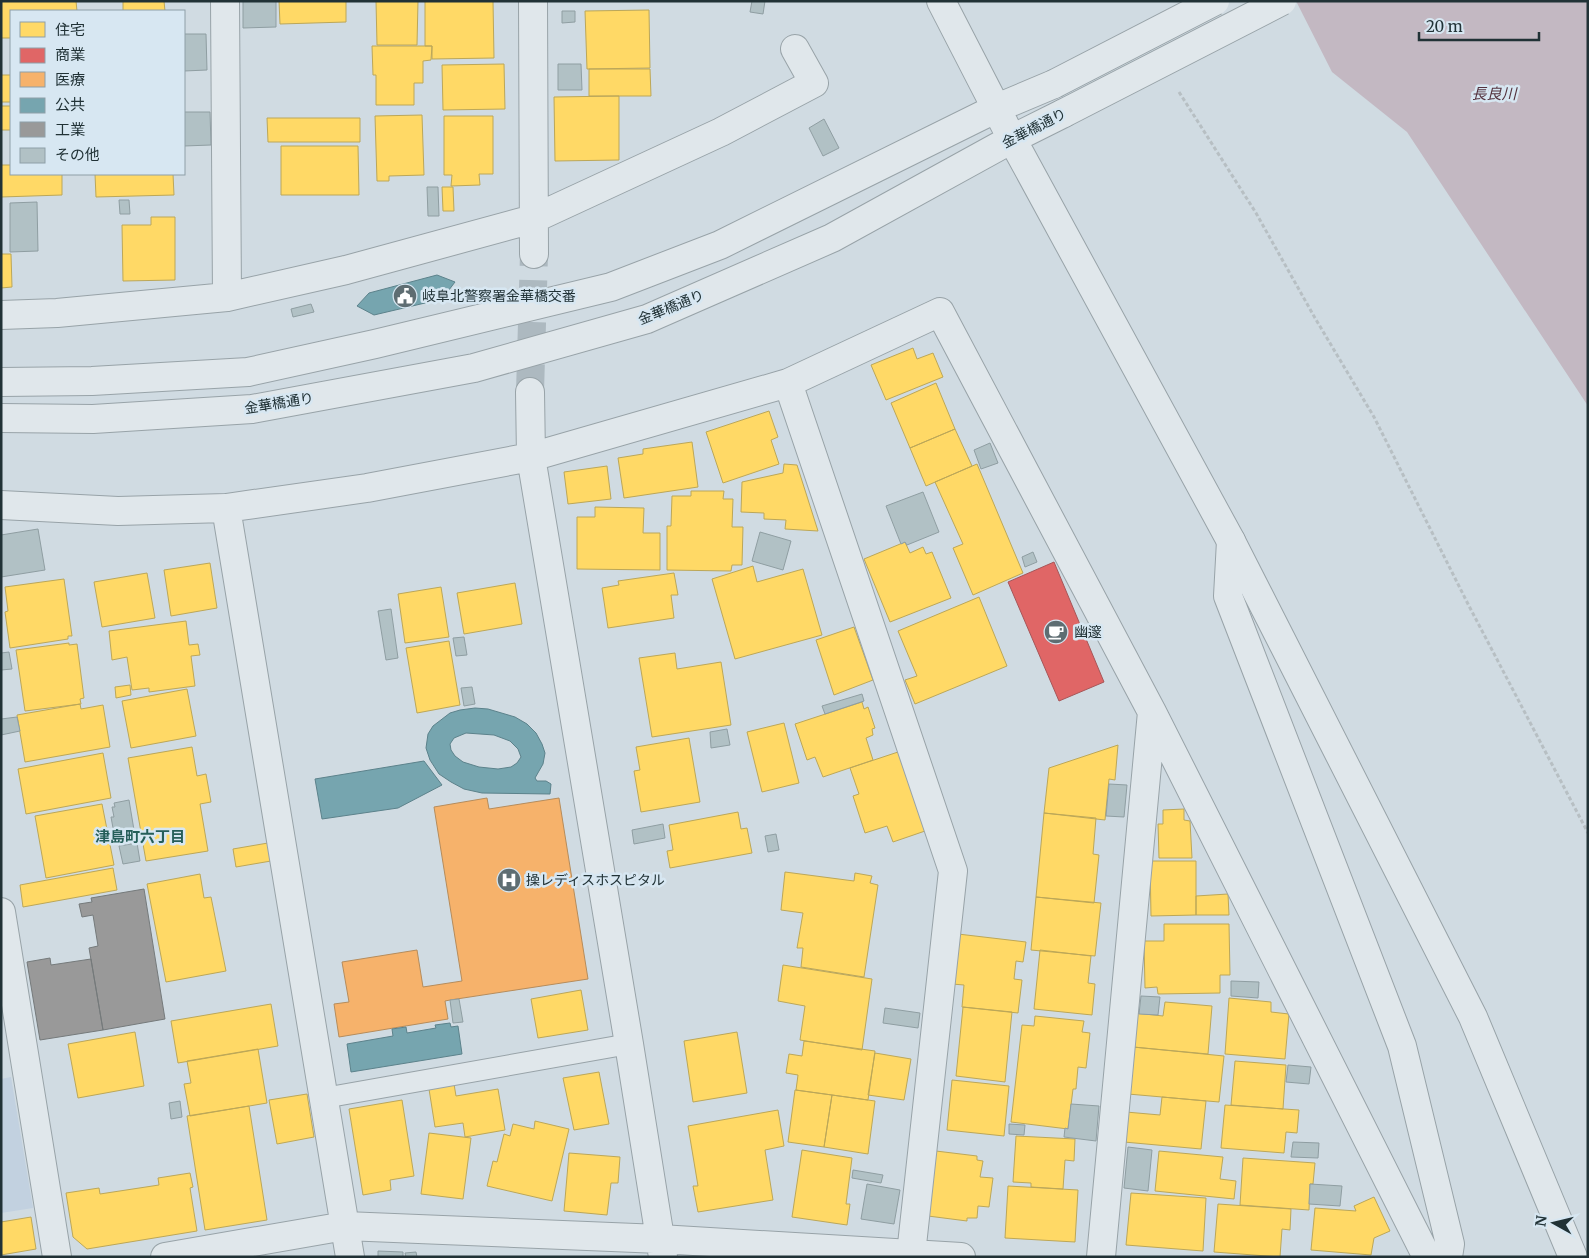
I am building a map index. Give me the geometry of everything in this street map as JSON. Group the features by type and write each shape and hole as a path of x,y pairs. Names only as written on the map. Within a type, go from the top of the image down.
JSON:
{"street":[{"path":"225,1 227,297"},
{"path":"533,1 534,254"},
{"path":"941,1 1012,139 1232,541 1473,1017 1573,1257"},
{"path":"1,382 92,381 248,372 375,344 611,287 720,245 997,108 1054,84 1215,1"},
{"name":"金華橋通り","path":"1,418 93,419 252,409 474,368 647,318 832,238 1012,139 1282,1"},
{"path":"1,315 57,313 227,297 346,270 533,219 721,132 814,83 795,49"},
{"path":"1,505 118,510 226,508 367,488 531,457 788,383 940,312 1152,712 1427,1257"},
{"path":"788,383 953,871 910,1254"},
{"path":"530,392 531,457 629,1044 661,1248"},
{"path":"226,508 350,1257"},
{"path":"1232,541 1228,596 1402,1046 1450,1244 1448,1257"},
{"path":"1101,1257 1152,712"},
{"path":"1,912 57,1257"},
{"path":"165,1257 345,1226 661,1248 961,1257"}],"lane":[{"path":"324,1098 629,1044"}],"path":[{"path":"1184,100 1256,213 1374,418 1469,606 1588,833"}],"shaded area":[{"path":"11,1077 33,1208 1,1213 1,1079"}],"water":[{"name":"長良川","path":"1296,1 1588,1 1588,406 1407,132 1332,72"}],"building: 住宅":[{"path":"1,1 76,1 77,10 10,10 10,38 1,38"},
{"path":"123,1 164,1 165,10 123,10"},
{"path":"279,1 346,1 346,22 280,24"},
{"path":"376,1 418,1 417,45 377,45"},
{"path":"425,1 493,1 494,58 432,59 432,46 425,46"},
{"path":"649,10 650,68 587,69 585,11"},
{"path":"372,46 432,46 431,60 423,61 423,83 414,83 414,105 376,105 376,75 373,75"},
{"path":"504,64 505,109 443,110 442,65"},
{"path":"589,69 650,69 651,96 589,96"},
{"path":"1,75 10,75 10,102 1,102"},
{"path":"619,96 619,160 555,161 554,97"},
{"path":"1,106 10,106 10,130 1,130"},
{"path":"422,115 424,175 389,176 389,181 377,181 375,116"},
{"path":"444,116 493,116 493,174 479,174 480,185 451,186 452,175 444,175"},
{"path":"267,118 360,118 360,142 268,142"},
{"path":"281,146 358,146 359,195 281,195"},
{"path":"1,165 10,165 10,175 62,175 62,195 1,197"},
{"path":"95,175 173,175 174,195 96,197"},
{"path":"442,187 453,187 454,211 443,211"},
{"path":"151,217 175,217 175,280 123,281 122,225 151,225"},
{"path":"1,254 11,254 12,287 1,288"},
{"path":"913,348 917,359 933,353 943,377 886,400 871,365"},
{"path":"936,383 955,429 910,448 891,403"},
{"path":"769,411 778,437 771,440 779,464 723,483 706,432"},
{"path":"955,429 972,466 926,486 910,448"},
{"path":"692,442 698,487 624,498 618,458 643,454 643,449"},
{"path":"784,464 797,465 818,531 785,529 786,520 764,519 764,513 741,512 742,482 783,473"},
{"path":"977,464 1023,573 973,595 953,548 963,544 935,482"},
{"path":"607,466 611,499 568,504 564,472"},
{"path":"691,491 724,491 723,499 733,499 732,527 743,527 742,565 732,565 731,571 667,570 667,526 671,526 672,496 691,496"},
{"path":"595,507 644,508 643,533 660,533 660,570 577,569 577,517 595,517"},
{"path":"905,542 910,553 923,547 926,554 932,552 951,598 890,622 864,559"},
{"path":"210,563 217,608 171,616 164,570"},
{"path":"753,566 757,582 803,569 822,635 735,659 712,579"},
{"path":"147,573 155,618 102,627 94,582"},
{"path":"674,573 678,595 671,595 674,618 608,628 602,588 619,585 618,581"},
{"path":"64,579 72,636 68,636 68,639 10,648 5,612 8,611 5,587"},
{"path":"515,583 522,624 464,634 457,593"},
{"path":"441,587 449,637 405,643 398,594"},
{"path":"979,597 1007,666 915,704 905,680 917,676 898,631"},
{"path":"186,621 189,645 198,644 200,655 191,656 195,686 149,692 149,688 132,690 127,657 112,660 109,631"},
{"path":"854,627 873,680 834,695 816,640"},
{"path":"449,641 460,705 417,713 406,648"},
{"path":"69,643 69,645 77,644 84,698 80,699 81,704 25,711 16,650"},
{"path":"675,653 677,669 721,662 731,725 652,737 639,658"},
{"path":"130,685 131,695 116,698 115,687"},
{"path":"187,689 196,736 131,748 122,701"},
{"path":"862,702 864,709 868,707 875,728 872,729 873,735 866,738 873,760 823,777 815,757 807,760 795,724"},
{"path":"80,704 81,709 103,705 110,747 25,762 17,715"},
{"path":"784,723 799,783 762,792 747,732"},
{"path":"689,738 700,802 641,812 634,771 640,770 636,747"},
{"path":"1118,745 1115,780 1109,779 1105,820 1044,813 1049,768"},
{"path":"192,747 197,776 206,774 211,802 200,804 208,851 146,861 128,758"},
{"path":"901,751 928,830 893,842 887,826 865,833 853,796 859,794 850,768"},
{"path":"103,753 111,798 26,814 18,769"},
{"path":"102,804 114,865 46,878 35,816"},
{"path":"1184,809 1184,820 1190,821 1192,858 1159,858 1158,824 1163,824 1163,810"},
{"path":"738,812 741,829 747,828 752,853 670,868 667,851 673,850 669,825"},
{"path":"1044,813 1096,818 1093,854 1099,855 1094,903 1036,897"},
{"path":"268,843 271,861 236,867 233,849"},
{"path":"1150,861 1196,861 1196,915 1151,916"},
{"path":"113,868 117,890 23,907 20,885"},
{"path":"785,872 854,881 855,873 872,876 870,883 878,885 864,977 801,967 803,948 797,948 803,913 781,910"},
{"path":"200,874 204,898 211,897 226,971 166,982 147,884"},
{"path":"1228,894 1229,915 1196,915 1196,896"},
{"path":"1036,897 1101,903 1095,956 1031,950"},
{"path":"1164,924 1229,924 1230,975 1220,975 1220,993 1158,994 1157,987 1145,988 1144,941 1164,941"},
{"path":"958,934 1026,942 1023,962 1016,961 1014,979 1022,980 1018,1013 962,1007 964,985 952,984"},
{"path":"1040,950 1091,956 1088,983 1095,984 1092,1015 1034,1009"},
{"path":"783,965 872,979 862,1050 800,1040 805,1006 778,1001"},
{"path":"581,990 588,1030 538,1038 531,999"},
{"path":"1229,998 1271,1002 1271,1012 1289,1014 1285,1059 1225,1054"},
{"path":"1165,1002 1212,1006 1208,1054 1133,1047 1136,1013 1163,1016"},
{"path":"271,1004 278,1046 178,1063 171,1021"},
{"path":"963,1007 1012,1012 1005,1082 956,1076"},
{"path":"1035,1016 1084,1021 1082,1032 1090,1033 1086,1068 1078,1067 1076,1089 1073,1089 1068,1129 1011,1122 1022,1025 1034,1026"},
{"path":"135,1032 144,1086 78,1098 68,1044"},
{"path":"737,1032 747,1093 693,1102 684,1041"},
{"path":"804,1041 875,1051 868,1100 796,1090 798,1075 786,1073 789,1054 802,1056"},
{"path":"1133,1047 1224,1056 1219,1102 1128,1094"},
{"path":"258,1049 267,1103 190,1116 184,1084 191,1083 187,1061"},
{"path":"875,1053 911,1059 904,1100 868,1095"},
{"path":"1235,1061 1286,1065 1283,1109 1231,1105"},
{"path":"599,1072 609,1124 574,1130 563,1078"},
{"path":"952,1080 1009,1086 1004,1136 947,1130"},
{"path":"454,1084 456,1096 498,1089 505,1130 465,1137 463,1123 435,1127 429,1089"},
{"path":"795,1090 832,1095 824,1147 788,1142"},
{"path":"307,1094 314,1137 277,1144 269,1100"},
{"path":"832,1095 875,1101 868,1154 824,1147"},
{"path":"1162,1097 1206,1101 1201,1149 1124,1142 1126,1112 1160,1115"},
{"path":"402,1100 414,1176 390,1180 391,1190 363,1195 349,1109"},
{"path":"1225,1105 1299,1110 1297,1133 1286,1132 1284,1153 1221,1148"},
{"path":"249,1106 267,1220 205,1230 187,1116"},
{"path":"778,1110 784,1146 765,1150 773,1200 698,1212 693,1186 698,1186 688,1126"},
{"path":"535,1121 569,1129 552,1201 487,1186 493,1161 497,1162 504,1134 510,1136 513,1124 534,1129"},
{"path":"429,1133 471,1138 463,1199 421,1194"},
{"path":"1016,1136 1075,1139 1074,1161 1065,1160 1063,1189 1031,1187 1031,1183 1013,1182"},
{"path":"802,1150 852,1158 846,1204 850,1204 847,1225 792,1217"},
{"path":"936,1151 977,1156 977,1160 983,1161 980,1177 993,1178 989,1207 978,1206 977,1218 967,1218 967,1221 928,1216"},
{"path":"1159,1151 1223,1157 1220,1179 1236,1181 1234,1199 1155,1191"},
{"path":"569,1153 620,1157 618,1183 611,1183 607,1215 564,1211"},
{"path":"1243,1158 1315,1163 1313,1184 1310,1184 1309,1210 1240,1205"},
{"path":"190,1173 193,1187 190,1188 197,1231 87,1249 73,1237 66,1193 99,1188 100,1194 159,1185 158,1178"},
{"path":"1008,1186 1078,1190 1075,1242 1005,1238"},
{"path":"1131,1193 1206,1198 1203,1251 1126,1245"},
{"path":"1374,1197 1390,1231 1374,1238 1371,1255 1311,1250 1315,1208 1356,1211 1354,1206"},
{"path":"1218,1204 1291,1209 1290,1230 1282,1229 1280,1257 1214,1252"},
{"path":"31,1217 36,1249 1,1255 1,1222"}],"building: 商業":[{"name":"幽邃","path":"1054,562 1104,682 1059,701 1008,582"}],"building: 医療":[{"name":"操レディスホスピタル","path":"487,798 489,809 559,798 588,979 445,1001 448,1019 339,1037 334,1004 349,1002 342,962 417,950 423,987 462,981 434,807"}],"building: 公共":[{"name":"岐阜北警察署金華橋交番","path":"437,275 455,282 442,299 374,315 357,306 369,293"},
{"path":"488,709 515,717 527,724 536,733 545,753 543,764 535,778 537,781 546,781 551,784 550,794 482,793 464,789 439,774 430,760 426,748 428,734 433,726 450,713 460,710","holes":["466,733 494,735 510,741 518,749 521,757 517,763 511,767 498,769 479,767 463,762 451,750 450,744 454,738"]},
{"path":"424,761 442,785 398,808 322,819 315,779"},
{"path":"450,1023 451,1027 458,1026 462,1054 351,1072 347,1044 393,1036 392,1029 406,1027 407,1033 436,1028 435,1025"}],"building: 工業":[{"path":"144,889 165,1019 103,1030 89,948 98,946 93,915 82,917 79,904 92,902 91,898"},
{"path":"50,958 51,965 91,959 103,1030 40,1040 27,962"}],"building: その他":[{"path":"243,1 276,1 276,27 243,28"},
{"path":"752,1 765,1 763,14 750,12"},
{"path":"562,11 575,11 575,22 562,23"},
{"path":"185,34 206,34 207,70 185,71"},
{"path":"558,64 581,64 582,90 558,90"},
{"path":"185,112 210,112 211,145 185,146"},
{"path":"824,119 839,148 823,156 809,128"},
{"path":"427,187 438,187 439,216 428,216"},
{"path":"119,200 129,200 130,214 120,214"},
{"path":"37,202 38,251 10,252 10,203"},
{"path":"311,304 314,312 293,317 291,309"},
{"path":"990,443 998,463 981,469 974,450"},
{"path":"923,492 939,532 907,545 905,542 901,544 886,506"},
{"path":"38,529 45,570 1,577 1,535"},
{"path":"760,532 791,541 783,570 752,561"},
{"path":"1033,552 1037,562 1025,567 1022,557"},
{"path":"391,609 398,658 386,660 378,611"},
{"path":"464,637 467,655 456,656 453,638"},
{"path":"9,652 12,669 1,670 1,653"},
{"path":"472,687 475,704 464,706 461,688"},
{"path":"862,694 864,701 825,714 822,706"},
{"path":"17,717 20,731 1,735 1,719"},
{"path":"727,729 730,745 711,748 710,732"},
{"path":"1109,784 1127,785 1124,817 1106,816"},
{"path":"129,800 135,836 115,839 111,817 114,817 112,807 115,807 114,803"},
{"path":"663,824 665,838 634,844 632,830"},
{"path":"776,834 779,850 768,852 765,836"},
{"path":"137,843 140,861 123,864 119,846"},
{"path":"1231,981 1259,982 1258,998 1231,996"},
{"path":"1141,996 1160,997 1158,1015 1139,1014"},
{"path":"459,999 463,1022 453,1023 450,1000"},
{"path":"885,1008 920,1013 918,1028 883,1023"},
{"path":"1288,1065 1311,1067 1309,1084 1286,1082"},
{"path":"180,1101 182,1117 171,1119 169,1103"},
{"path":"1071,1104 1099,1106 1096,1141 1064,1137 1065,1128 1068,1129"},
{"path":"1009,1124 1025,1125 1024,1135 1009,1134"},
{"path":"1293,1142 1319,1143 1318,1158 1291,1157"},
{"path":"1128,1147 1152,1150 1148,1191 1124,1188"},
{"path":"853,1170 883,1175 881,1183 852,1178"},
{"path":"867,1184 900,1190 894,1224 861,1219"},
{"path":"1310,1184 1342,1186 1340,1206 1309,1204"},
{"path":"378,1251 403,1252 403,1257 378,1257"},
{"path":"416,1252 417,1257 406,1257 405,1253"}],"tunnel":[{"path":"530,392 534,254"}],"place":[{"name":"岐阜北警察署金華橋交番","path":"405,296"},
{"name":"幽邃","path":"1056,632"},
{"name":"操レディスホスピタル","path":"509,880"}],"district":[{"name":"津島町六丁目","path":"140,837"}]}
